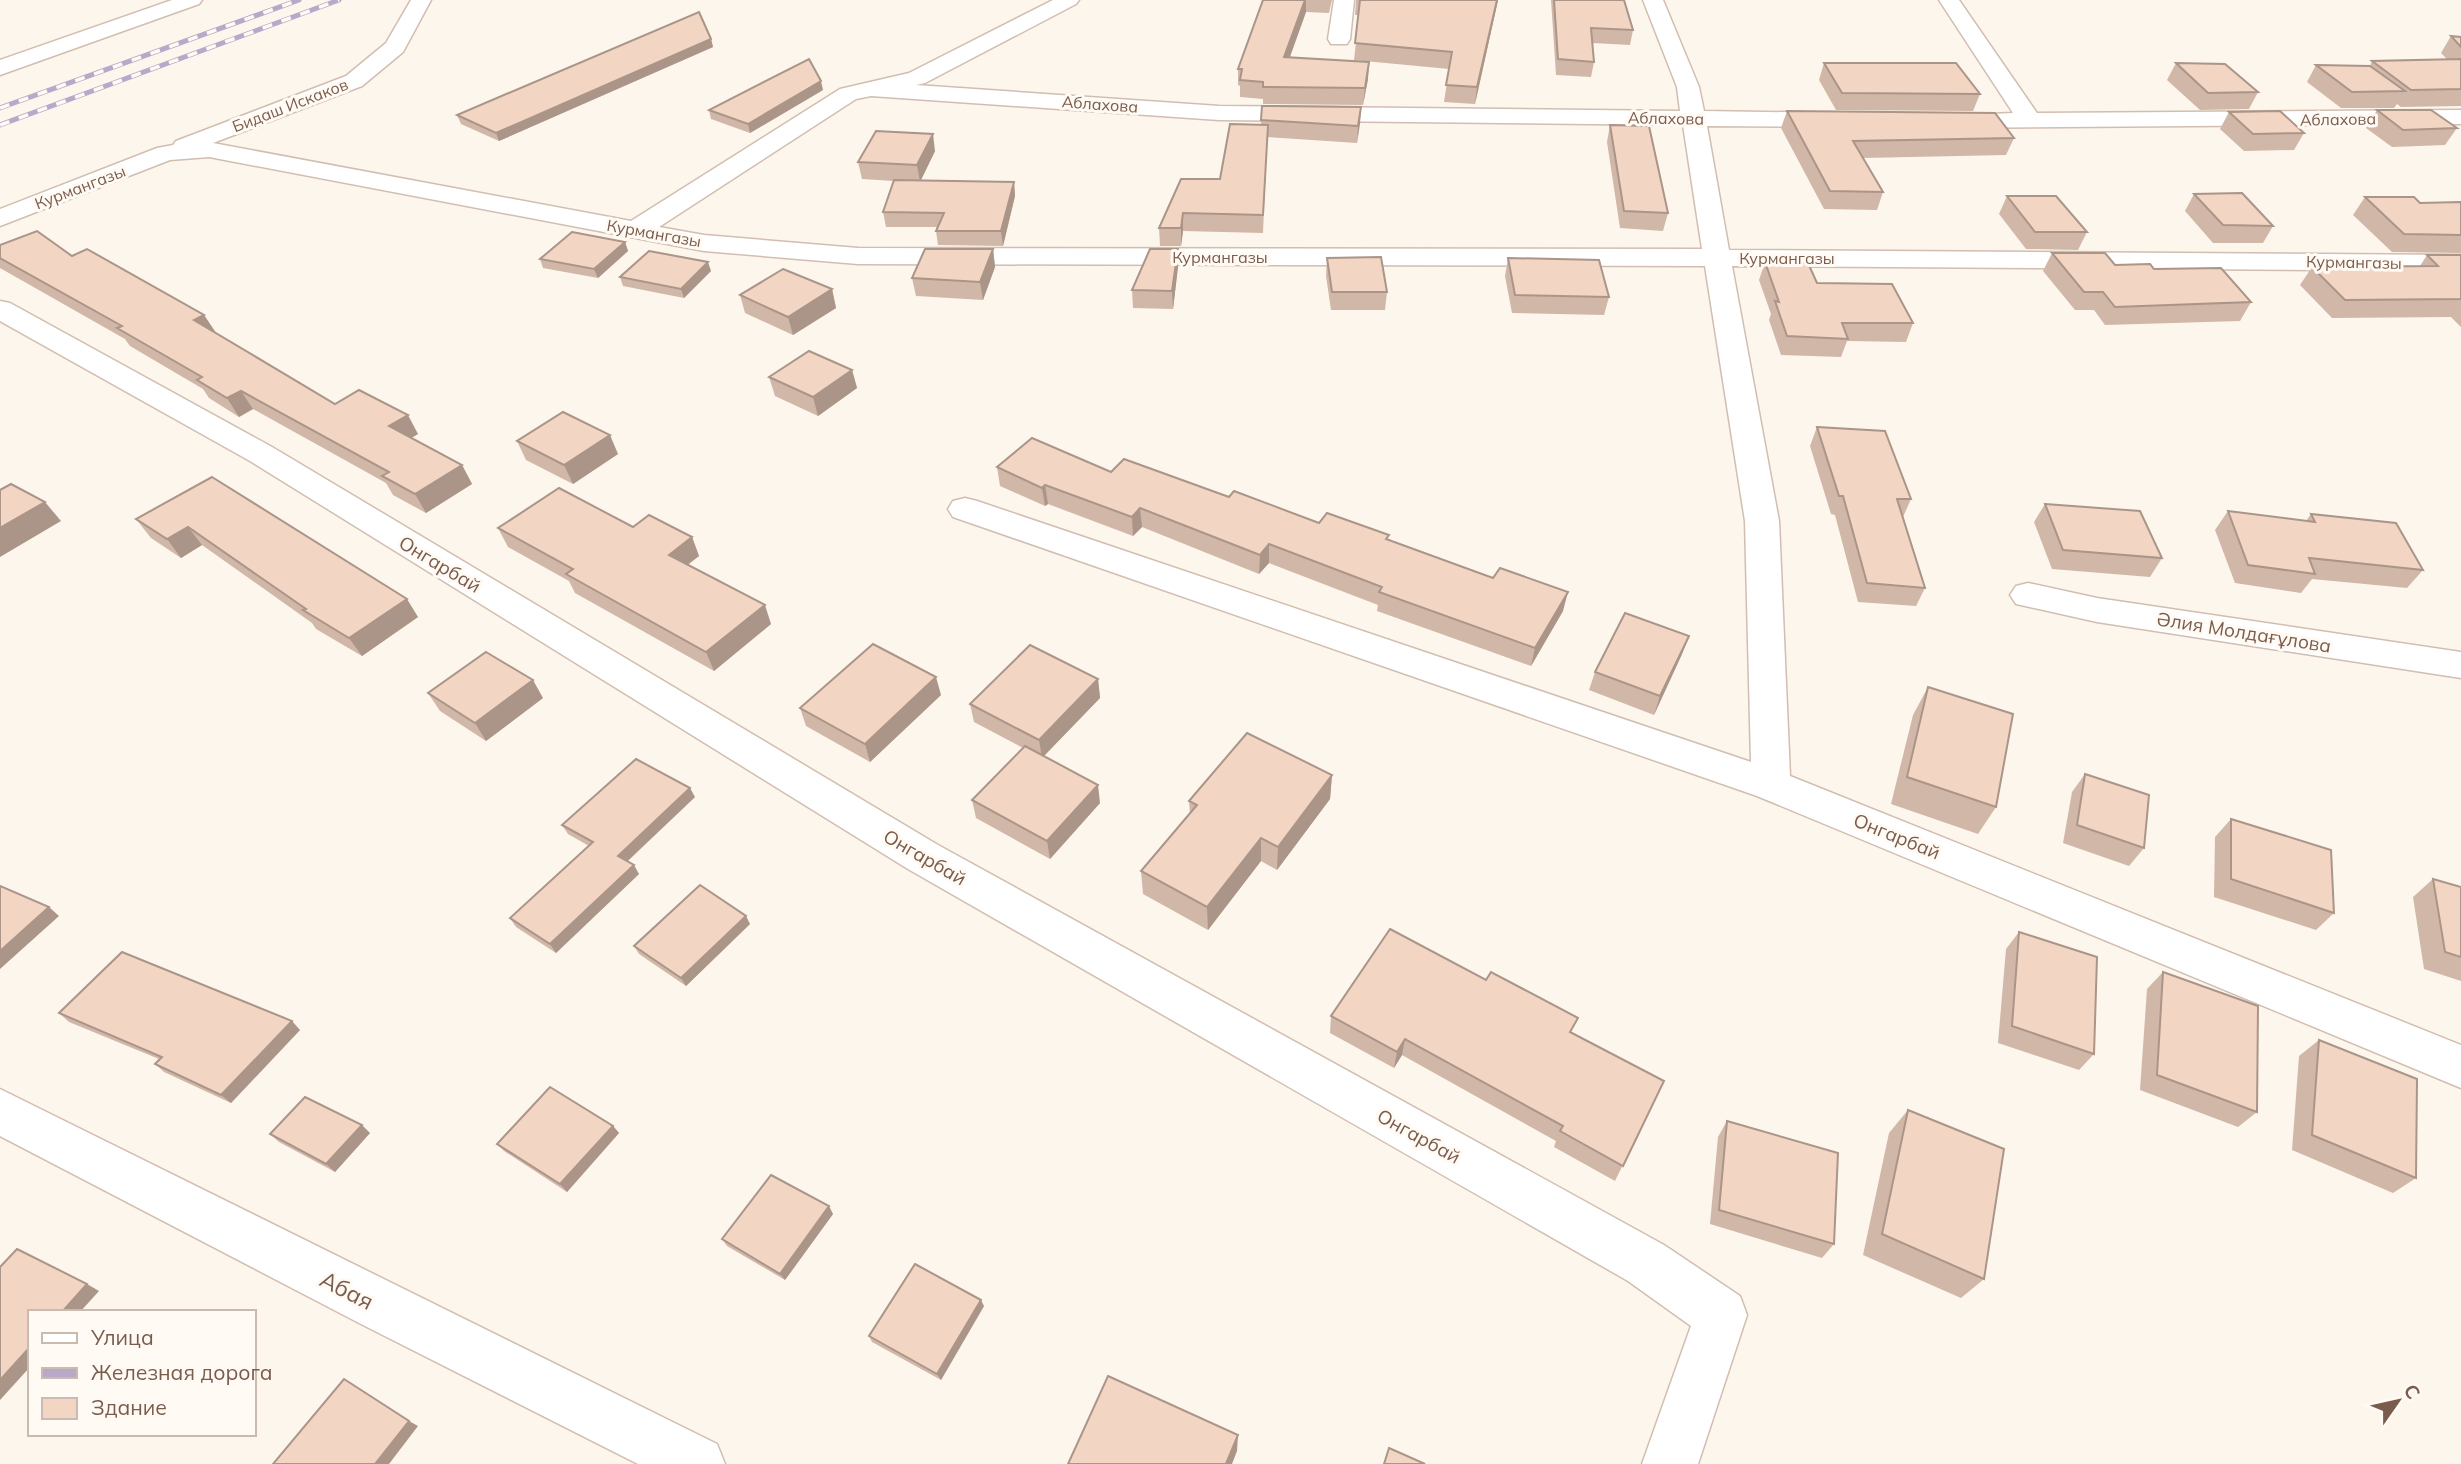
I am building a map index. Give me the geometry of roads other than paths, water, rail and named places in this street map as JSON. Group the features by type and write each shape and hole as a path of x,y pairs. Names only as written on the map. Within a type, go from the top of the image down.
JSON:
{"street":[{"path":"0,68 191,0"},
{"name":"Бидаш Искаков","path":"166,153 354,81 395,47 421,0"},
{"path":"636,230 848,94 917,78 1069,0"},
{"path":"1339,39 1344,0"},
{"path":"1653,0 1688,87 1762,521 1771,785"},
{"path":"1949,0 2030,121"},
{"name":"Аблахова","path":"872,89 1219,113 1855,120"},
{"name":"Аблахова","path":"1922,120 2461,117"},
{"name":"Курмангазы","path":"0,218 166,153 209,150 704,243 858,256 1717,257 2461,263"},
{"name":"Онгарбай","path":"0,309 261,454 923,857 1634,1257 1721,1315 1670,1464"},
{"name":"Онгарбай","path":"965,509 1771,785 2461,1067"},
{"name":"Әлия Молдағұлова","path":"2028,596 2097,610 2461,665"},
{"name":"Абая","path":"0,1111 379,1306 697,1464"}],"railway":[{"path":"0,108 299,0"},
{"path":"0,125 339,0"}]}
